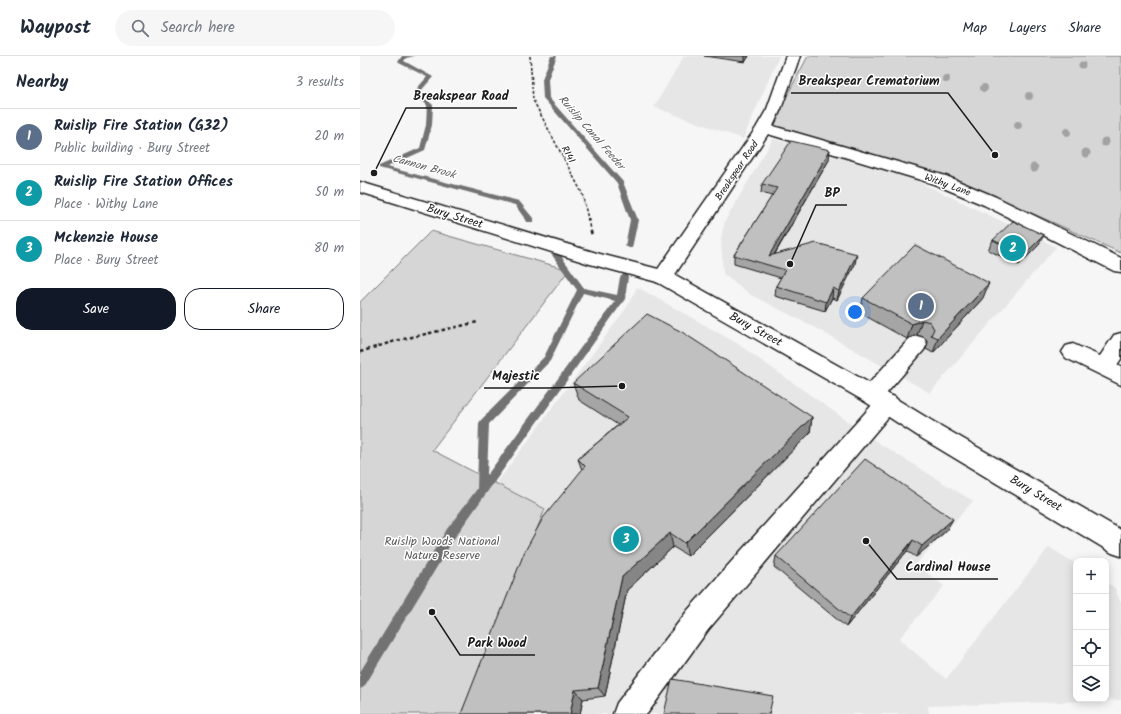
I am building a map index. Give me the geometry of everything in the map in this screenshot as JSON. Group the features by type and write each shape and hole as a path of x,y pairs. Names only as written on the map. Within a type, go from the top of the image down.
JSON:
{"street":[{"name":"Breakspear Road","path":"664,276 764,128 774,109 792,56"},
{"name":"Withy Lane","path":"764,128 940,180 990,201 1121,266"},
{"name":"Bury Street","path":"360,187 597,260 664,276 880,399 926,429 1121,544"},
{"path":"1073,352 1113,372 1121,341"},
{"path":"628,714 698,620 880,399 917,344"}],"path":[{"name":"R141","path":"530,56 533,100 582,193 597,260"},
{"path":"360,352 395,340 478,322"}],"shaded area":[{"path":"684,56 779,56 743,139 654,107"},
{"path":"773,139 915,180 1056,247 930,393 812,326 751,295 723,274 721,238 725,221"},
{"path":"637,287 735,342 880,444 973,501 916,564 944,586 899,639 946,679 1049,547 1073,562 1073,701 928,706 929,714 462,714 545,509 496,484 627,307"},
{"path":"1109,584 1115,588 1121,603 1121,700 1109,700"}],"green space":[{"path":"808,56 1121,56 1121,253 967,184 771,126"},
{"name":"Ruislip Woods National Nature Reserve","path":"431,231 569,270 432,450 545,509 462,714 360,714 360,302"}],"building":[{"path":"791,141 830,150 769,256 816,243 857,254 839,291 833,288 826,302 776,286 785,270 734,255 777,188 762,184"},
{"path":"1013,221 1044,235 1024,255 993,240"},
{"path":"915,245 989,283 938,338 931,335 934,329 930,322 922,320 912,324 863,298"},
{"path":"647,314 682,332 812,417 685,543 670,533 622,577 598,688 575,690 570,714 461,714 524,553 543,518 585,466 578,459 628,417 573,383"},
{"path":"865,459 953,519 922,546 913,540 850,618 776,556"},
{"path":"672,679 773,696 769,714 664,714"}],"waterway":[{"name":"Cannon Brook","path":"412,56 404,57 401,62 430,77 416,93 430,105 429,125 423,149 381,167 517,203 530,220"},
{"name":"Ruislip Canal Feeder","path":"554,56 545,79 546,98 620,182 634,220 629,246"},
{"name":"Cannon Brook","path":"556,255 581,290"},
{"name":"Ruislip Canal Feeder","path":"621,299 624,277"},
{"name":"Cannon Brook","path":"482,490 484,423 547,359 581,290"},
{"path":"581,290 621,299"},
{"name":"Ruislip Canal Feeder","path":"360,683 451,533 621,299"}],"place":[{"name":"Breakspear Crematorium","path":"995,155"},
{"name":"Breakspear Road","path":"374,173"},
{"name":"Ruislip Fire Station Offices","path":"1013,248"},
{"name":"BP","path":"790,264"},
{"name":"Ruislip Fire Station (G32)","path":"921,306"},
{"name":"Majestic","path":"622,386"},
{"name":"Mckenzie House","path":"626,539"},
{"name":"Cardinal House","path":"866,541"},
{"name":"Park Wood","path":"432,612"}]}
